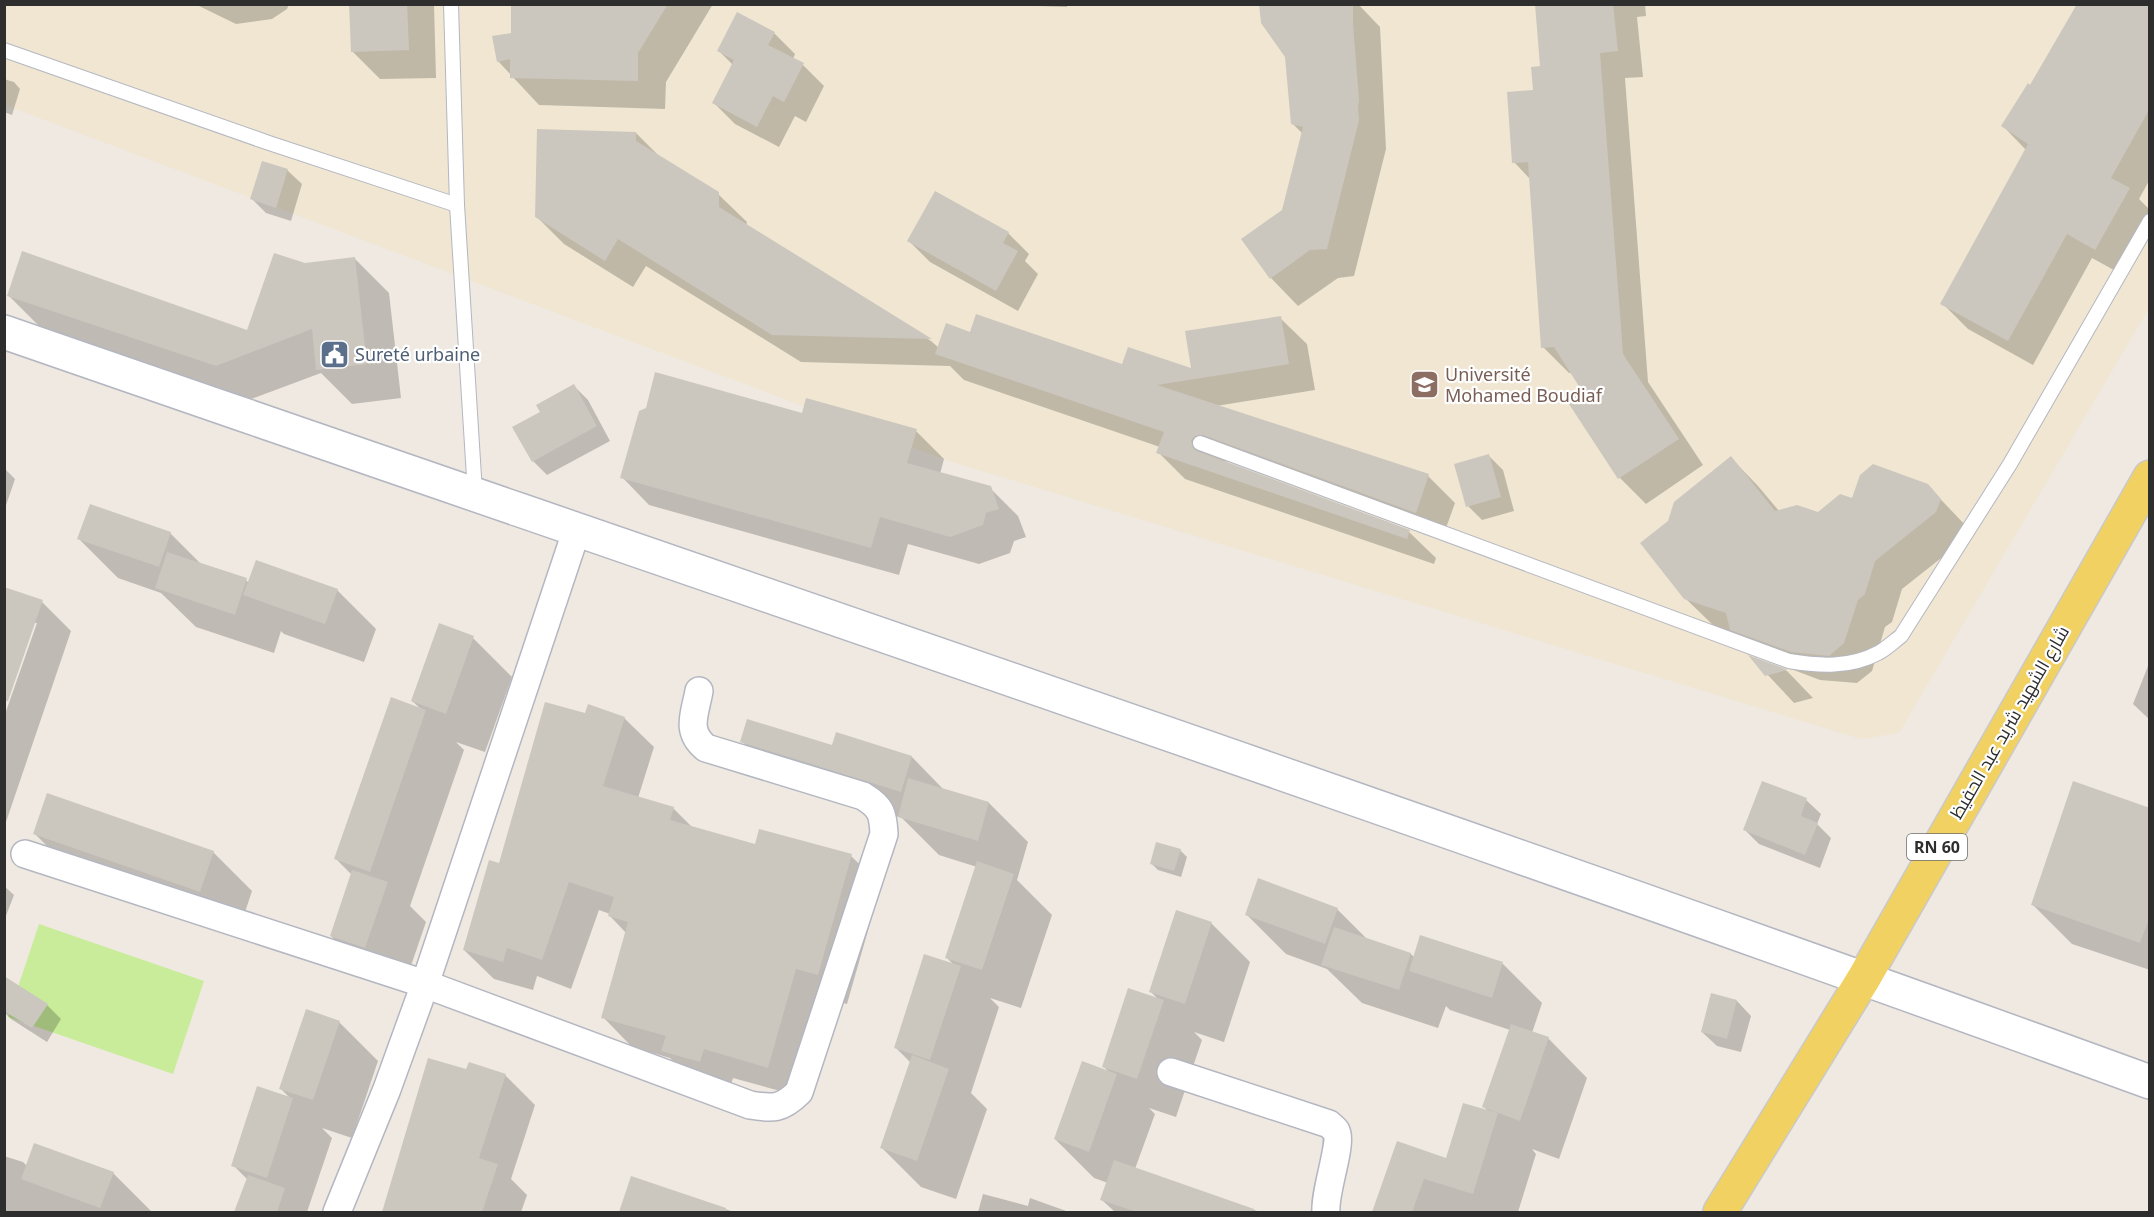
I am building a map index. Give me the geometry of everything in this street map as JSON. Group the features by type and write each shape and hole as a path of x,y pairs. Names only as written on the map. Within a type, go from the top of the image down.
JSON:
{"main road":[{"path":"4,332 577,529 1864,978 2150,1082"},
{"name":"شارع الشهيد شريد عبد الحفيظ","path":"1720,1212 1864,978 2150,477"}],"street":[{"path":"337,1212 387,1089 425,984 577,529"},
{"path":"25,854 425,984 750,1105 769,1108 786,1104 800,1092 884,834 883,816 876,804 863,796 706,748 696,739 692,726 699,691"},
{"path":"1171,1072 1329,1124 1337,1132 1339,1143 1326,1196 1326,1212"}],"lane":[{"path":"451,4 456,205 475,495"},
{"path":"4,50 456,205"},
{"path":"1200,443 1789,661 1820,666 1847,664 1877,654 1901,636 2010,464 2150,220"}],"shaded area":[{"name":"Université Mohamed Boudiaf","path":"4,5 2149,5 2149,308 1899,733 1861,739 946,460 5,105"}],"green space":[{"path":"39,924 204,981 173,1074 8,1017"}],"building":[{"path":"349,4 407,4 409,50 351,52"},
{"path":"511,4 668,4 638,53 638,81 510,78 510,59 497,62 492,36 511,33"},
{"path":"1259,4 1353,4 1359,100 1359,120 1327,249 1310,250 1270,279 1241,239 1282,210 1303,127 1291,124 1285,57 1261,23"},
{"path":"1535,4 1613,4 1618,51 1600,53 1623,354 1679,439 1618,479 1567,401 1582,391 1554,347 1541,348 1528,162 1512,163 1507,92 1533,90 1531,67 1540,66"},
{"path":"2077,4 2150,4 2150,108 2111,178 2130,188 2095,250 2067,234 2008,341 1940,304 2028,144 2001,126 2028,83 2030,85"},
{"path":"737,12 775,32 768,45 804,63 784,102 773,96 757,127 712,103 734,60 717,51"},
{"path":"537,129 636,132 636,141 719,192 719,207 932,339 772,335 618,239 605,261 535,217"},
{"path":"262,161 288,169 276,208 250,199"},
{"path":"935,191 1009,232 1003,243 1018,251 996,291 907,241"},
{"path":"22,251 247,330 274,253 305,263 355,257 367,364 316,370 312,329 216,366 7,296"},
{"path":"976,314 1122,364 1128,347 1191,368 1185,331 1281,316 1289,364 1157,385 1429,474 1416,513 1203,435 1195,436 1191,440 1193,448 1197,451 1410,530 1407,539 1156,453 1164,432 935,354 946,323 970,332"},
{"path":"655,372 802,413 806,398 917,429 907,463 991,486 999,509 986,513 983,525 950,537 880,517 871,548 620,478 639,411 646,408"},
{"path":"574,384 597,426 532,462 512,427 540,412 536,405"},
{"path":"1489,454 1501,497 1466,507 1454,464"},
{"path":"1731,456 1775,511 1797,505 1818,512 1840,494 1852,498 1860,475 1873,464 1928,484 1941,499 1936,512 1875,561 1865,594 1858,600 1844,643 1829,656 1791,652 1730,630 1726,613 1684,599 1640,543 1668,521 1674,502"},
{"path":"90,504 171,532 159,567 77,539"},
{"path":"167,552 247,578 235,615 155,588"},
{"path":"256,560 338,589 325,624 243,595"},
{"path":"4,587 43,600 8,701 4,700"},
{"path":"439,623 474,636 446,714 411,701"},
{"path":"1748,655 1786,669 1787,670 1765,676"},
{"path":"391,697 426,710 370,872 334,859"},
{"path":"545,702 585,713 588,704 625,717 603,786 674,807 670,820 755,844 759,829 852,854 818,975 796,969 768,1068 704,1049 700,1062 661,1051 666,1036 601,1018 628,922 608,916 614,897 569,882 542,960 507,948 503,962 463,950 489,860 499,863"},
{"path":"747,719 832,745 836,732 912,756 901,792 740,742"},
{"path":"908,778 989,802 978,841 898,817"},
{"path":"1762,781 1807,798 1801,816 1818,823 1805,855 1743,830"},
{"path":"2073,781 2150,808 2150,916 2140,943 2031,905"},
{"path":"47,793 214,851 200,892 33,834"},
{"path":"1156,842 1181,849 1174,871 1150,864"},
{"path":"977,861 1014,874 982,970 945,958"},
{"path":"352,870 388,882 365,948 330,936"},
{"path":"1258,878 1338,908 1325,944 1245,915"},
{"path":"1176,910 1212,922 1185,1004 1149,992"},
{"path":"1334,927 1411,953 1399,990 1321,965"},
{"path":"1420,935 1503,962 1492,998 1409,971"},
{"path":"924,954 961,966 930,1060 894,1048"},
{"path":"4,976 48,1004 32,1028 4,1011"},
{"path":"1128,988 1164,1000 1137,1079 1102,1067"},
{"path":"1711,993 1737,1000 1727,1039 1701,1032"},
{"path":"306,1009 340,1021 313,1100 279,1089"},
{"path":"1511,1024 1549,1037 1520,1121 1482,1107"},
{"path":"912,1055 949,1069 917,1161 880,1148"},
{"path":"428,1058 466,1069 469,1062 506,1074 479,1158 498,1164 482,1212 382,1212"},
{"path":"1082,1061 1117,1074 1089,1152 1054,1139"},
{"path":"257,1086 293,1098 267,1178 231,1166"},
{"path":"1463,1103 1498,1113 1473,1194 1424,1179 1412,1212 1372,1212 1397,1141 1446,1158"},
{"path":"34,1143 114,1172 100,1208 21,1179"},
{"path":"1114,1160 1254,1209 1253,1212 1137,1212 1100,1200"},
{"path":"248,1175 285,1188 277,1212 234,1212"},
{"path":"631,1176 726,1208 726,1212 619,1212"}],"place":[{"name":"Sureté urbaine","path":"334,354"},
{"name":"Université Mohamed Boudiaf","path":"1424,384"}]}
